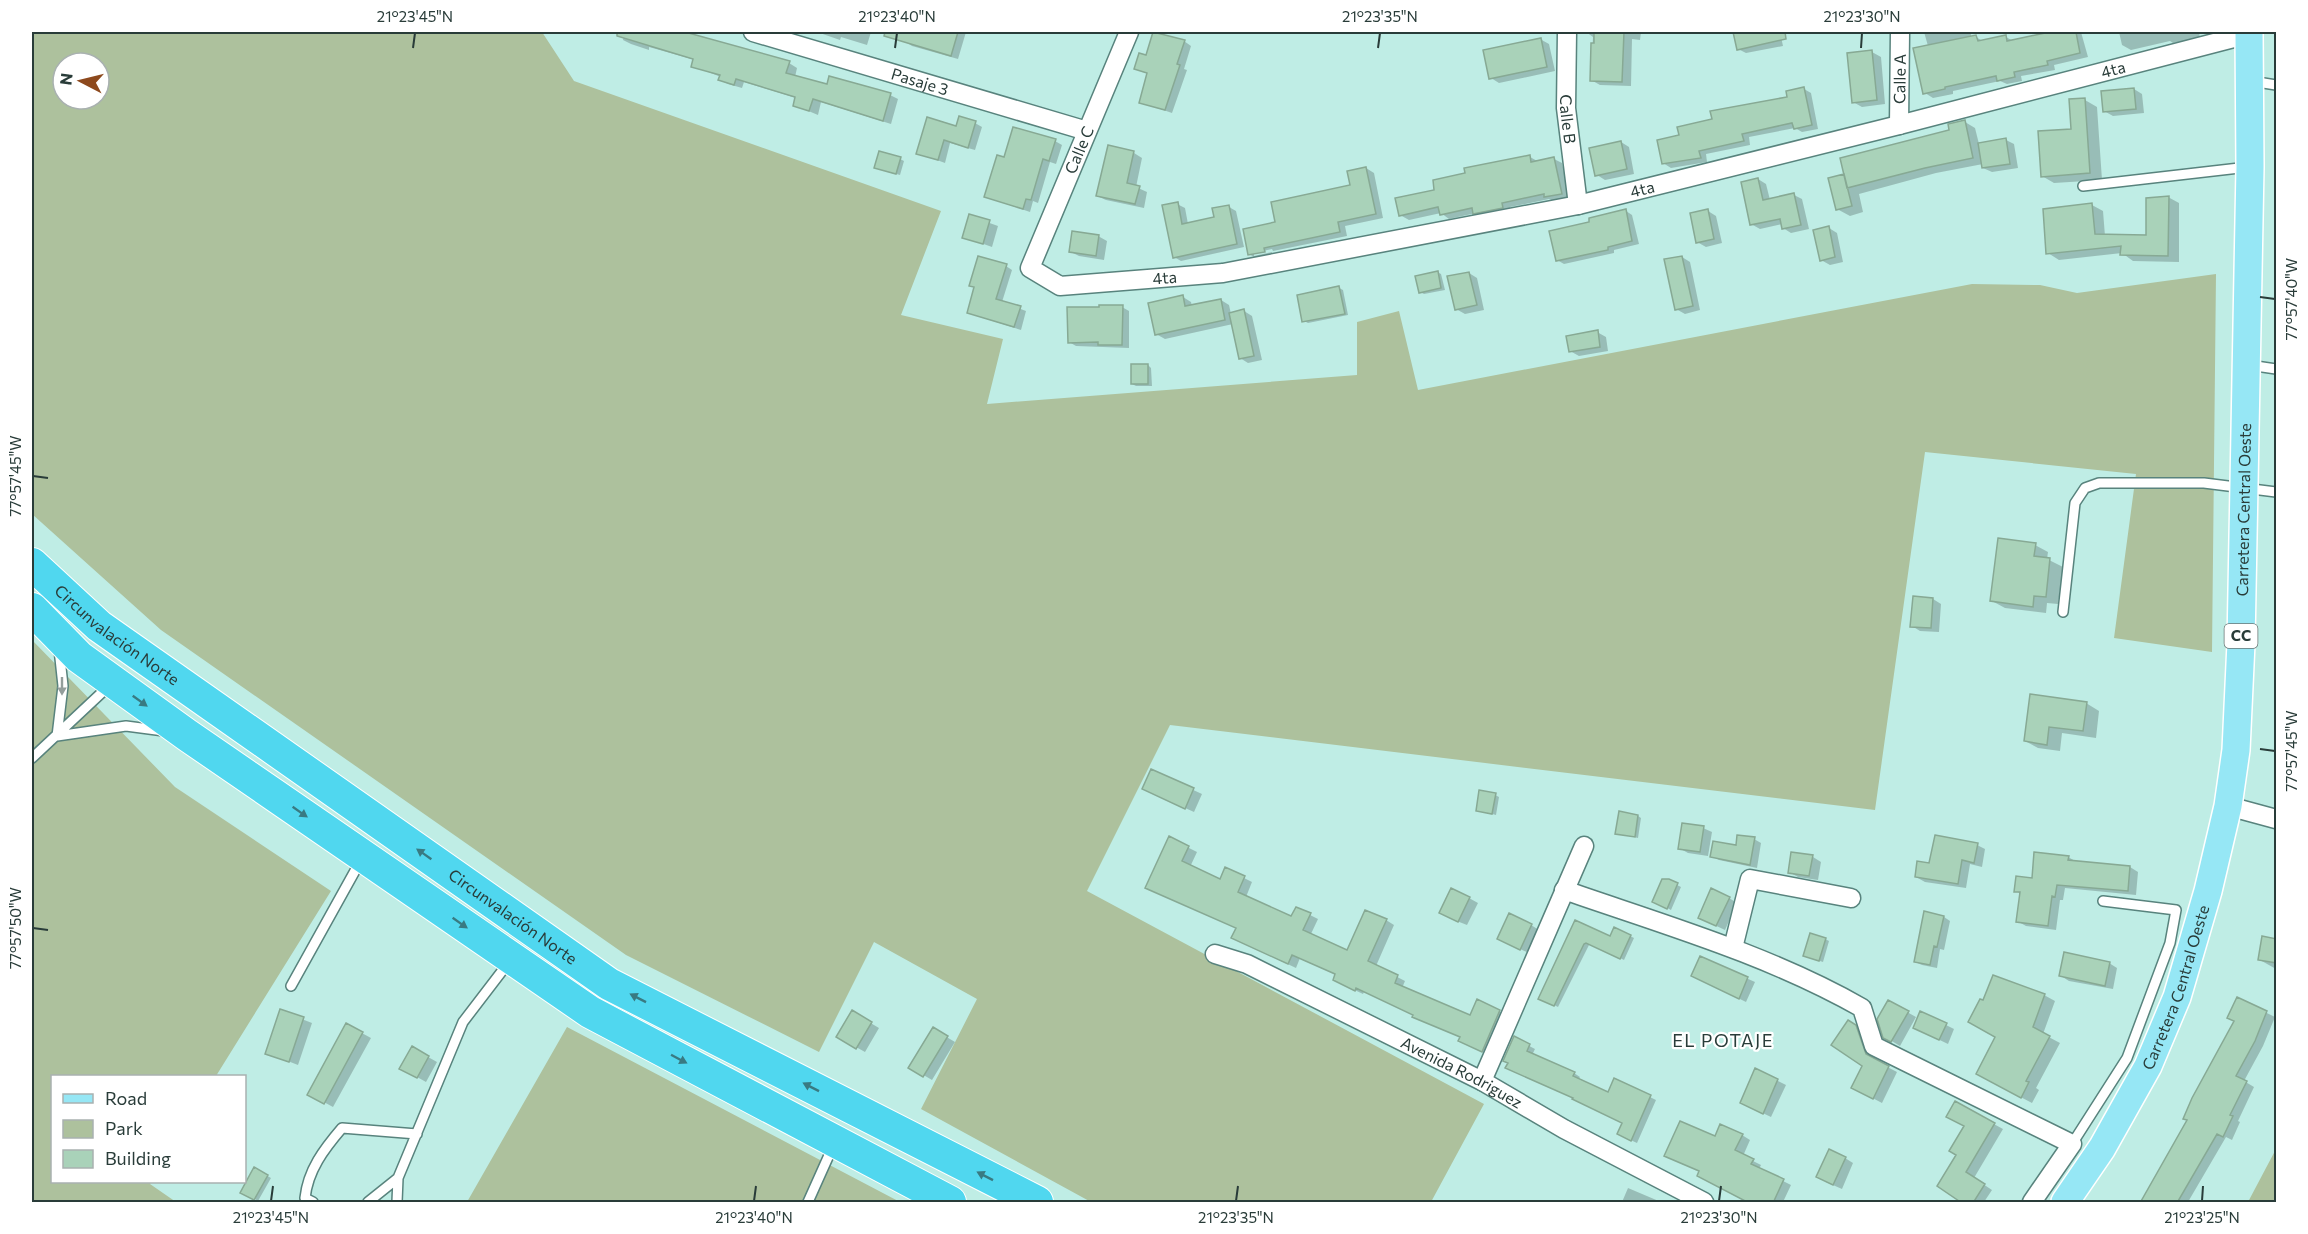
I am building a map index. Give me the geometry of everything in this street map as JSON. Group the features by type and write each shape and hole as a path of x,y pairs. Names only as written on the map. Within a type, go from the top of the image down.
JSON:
{"highway":[{"name":"Circunvalación Norte","path":"32,564 99,626 609,984 1037,1203"},
{"name":"Circunvalación Norte","path":"32,609 79,657 113,682 590,1012 950,1203"},
{"path":"113,682 141,656"}],"main road":[{"name":"Carretera Central Oeste","path":"2065,1203 2102,1148 2148,1066 2177,998 2205,902 2228,806 2236,750 2240,686 2250,167 2249,33"}],"street":[{"name":"Pasaje 3","path":"753,32 1087,131"},
{"name":"Calle C","path":"1030,268 1129,32"},
{"name":"Calle B","path":"1567,32 1566,108 1578,204"},
{"name":"Calle A","path":"1899,125 1900,32"},
{"name":"4ta","path":"1030,268 1059,286 1223,273 1578,204 1899,125 2249,33"},
{"path":"2228,806 2277,819"},
{"path":"1482,1081 1584,846"},
{"path":"1733,948 1750,879 1851,898"},
{"path":"1563,890 1733,948 1826,988 1862,1008 1874,1046 2072,1144 2032,1203"},
{"name":"Avenida Rodriguez","path":"1215,954 1247,964 1482,1081 1564,1129 1704,1203"}],"lane":[{"path":"2249,81 2277,85"},
{"path":"2083,186 2250,167"},
{"path":"2246,364 2277,369"},
{"path":"2063,612 2075,503 2085,488 2099,483 2204,483 2277,492"},
{"path":"57,635 63,686 57,736"},
{"path":"32,758 113,682"},
{"path":"57,736 126,726 187,735"},
{"path":"291,986 363,856"},
{"path":"2072,1144 2127,1058 2170,943 2176,910 2103,901"},
{"path":"397,1203 398,1178 463,1022 512,958"},
{"path":"313,1203 305,1198 307,1180 325,1148 342,1128 417,1134"},
{"path":"808,1203 835,1142"},
{"path":"368,1203 398,1178"}],"green space":[{"path":"32,32 542,32 574,81 941,211 901,315 1003,339 987,404 1357,375 1357,322 1399,311 1418,390 1972,284 2040,285 2077,293 2216,274 2212,652 2114,638 2136,474 1925,452 1875,810 1170,725 1087,891 1484,1104 1431,1202 1091,1202 921,1109 977,999 874,942 819,1052 626,955 161,630 32,514"},
{"path":"32,640 175,787 331,891 217,1075 51,1075 51,1183 150,1183 176,1202 32,1202"},
{"path":"567,1027 900,1202 467,1202"},
{"path":"2276,1149 2276,1202 2248,1202"}],"building":[{"path":"617,32 685,32 790,61 786,73 827,84 829,76 891,93 883,121 813,99 809,111 793,106 795,97 736,79 734,85 718,80 720,75 691,67 693,59 617,36"},
{"path":"885,32 958,32 951,56 884,36"},
{"path":"1153,32 1185,40 1177,64 1180,65 1165,110 1139,103 1147,73 1134,69 1139,53 1146,55"},
{"path":"1594,32 1624,32 1622,82 1590,81 1591,43 1594,43"},
{"path":"1733,32 1785,32 1786,39 1737,50"},
{"path":"2050,32 2076,32 2080,53 2047,61 2048,65 2014,72 2015,77 1997,81 1996,76 1923,94 1913,48 1976,35 1978,41 2006,35 2007,41"},
{"path":"1541,38 1547,67 1489,79 1483,50"},
{"path":"1872,50 1877,100 1852,103 1847,53"},
{"path":"1804,87 1812,125 1794,129 1792,123 1742,134 1744,141 1699,151 1701,158 1662,164 1657,140 1679,135 1677,127 1712,119 1710,111 1787,97 1786,91"},
{"path":"2134,88 2136,109 2103,112 2101,91"},
{"path":"2085,98 2090,173 2041,177 2038,131 2071,129 2069,99"},
{"path":"959,116 976,121 968,148 944,140 938,160 916,154 927,117 956,126"},
{"path":"1965,120 1973,158 1847,188 1840,158 1949,130 1948,124"},
{"path":"1013,127 1056,139 1049,161 1043,159 1031,200 1026,199 1023,209 984,197 997,155 1004,157"},
{"path":"2006,138 2010,164 1982,168 1978,143"},
{"path":"1621,141 1627,169 1595,176 1589,148"},
{"path":"1108,145 1134,151 1127,183 1140,186 1135,204 1096,196"},
{"path":"879,151 901,157 896,174 874,168"},
{"path":"1530,155 1531,162 1554,157 1562,194 1544,197 1544,194 1502,203 1503,208 1473,214 1472,208 1440,215 1438,207 1399,216 1395,198 1434,190 1433,180 1465,173 1464,168"},
{"path":"1366,167 1376,214 1338,222 1340,232 1264,248 1265,252 1248,255 1243,229 1275,222 1271,202 1350,185 1347,171"},
{"path":"1844,174 1852,206 1836,210 1828,178"},
{"path":"1758,178 1763,200 1794,193 1801,225 1782,229 1780,219 1750,225 1741,182"},
{"path":"2169,196 2168,256 2120,255 2121,246 2046,254 2043,209 2092,203 2095,234 2146,235 2146,198"},
{"path":"1178,202 1182,224 1214,217 1212,208 1229,205 1237,244 1173,258 1162,205"},
{"path":"1626,209 1632,241 1608,247 1608,250 1556,261 1549,231 1589,222 1589,218"},
{"path":"1708,209 1714,239 1696,243 1690,213"},
{"path":"969,214 990,220 983,244 962,238"},
{"path":"1829,226 1835,257 1820,261 1813,230"},
{"path":"1072,231 1099,235 1096,256 1069,252"},
{"path":"978,256 1007,264 996,299 1021,306 1014,327 967,313 974,287 969,286"},
{"path":"1682,256 1693,306 1675,310 1664,259"},
{"path":"1438,271 1441,288 1419,293 1415,276"},
{"path":"1469,272 1477,305 1455,310 1447,276"},
{"path":"1339,286 1345,314 1302,322 1297,295"},
{"path":"1183,295 1185,306 1221,299 1225,320 1155,335 1148,303"},
{"path":"1099,305 1123,305 1122,345 1098,345 1098,342 1068,343 1067,307 1099,307"},
{"path":"1244,309 1254,356 1239,359 1229,313"},
{"path":"1598,330 1600,347 1569,352 1566,336"},
{"path":"1131,364 1148,364 1148,384 1131,384"},
{"path":"1998,538 2036,543 2034,556 2050,558 2046,597 2034,596 2033,607 1990,601"},
{"path":"1913,596 1933,598 1931,628 1910,627"},
{"path":"2030,694 2087,702 2083,731 2049,727 2047,745 2024,741"},
{"path":"1151,769 1194,788 1185,809 1142,789"},
{"path":"1479,790 1496,793 1492,814 1476,811"},
{"path":"1619,811 1638,815 1635,837 1615,834"},
{"path":"1682,823 1704,826 1700,852 1678,849"},
{"path":"1737,835 1755,837 1750,865 1710,857 1713,841 1736,845"},
{"path":"1935,835 1978,843 1974,863 1962,860 1958,884 1915,877 1917,861 1929,863"},
{"path":"1169,836 1189,846 1182,861 1220,879 1225,867 1245,876 1238,892 1291,916 1296,907 1311,913 1303,930 1347,950 1365,910 1387,919 1368,961 1398,975 1395,983 1470,1015 1477,999 1500,1010 1482,1052 1458,1041 1460,1037 1412,1017 1413,1015 1356,988 1355,991 1333,980 1335,974 1292,955 1288,964 1231,938 1236,928 1145,888"},
{"path":"1791,852 1813,855 1809,876 1788,873"},
{"path":"2034,852 2069,856 2068,860 2130,866 2128,891 2057,885 2055,897 2052,896 2048,926 2016,922 2020,892 2014,892 2016,876 2032,878"},
{"path":"1662,879 1678,883 1667,909 1652,902"},
{"path":"1451,888 1470,897 1458,922 1439,913"},
{"path":"1711,888 1730,897 1716,926 1698,918"},
{"path":"1924,911 1944,916 1930,965 1914,962"},
{"path":"1509,913 1532,924 1520,950 1497,939"},
{"path":"1575,920 1610,936 1614,927 1631,935 1620,959 1584,944 1554,1006 1538,999"},
{"path":"1810,933 1826,938 1819,961 1803,956"},
{"path":"2262,936 2277,939 2277,963 2258,960"},
{"path":"2064,952 2110,962 2105,986 2059,976"},
{"path":"1700,956 1748,977 1739,999 1691,976"},
{"path":"1993,975 2045,994 2033,1027 2050,1036 2026,1081 2029,1082 2021,1098 1976,1074 1995,1037 1968,1022 1980,999 1983,1000"},
{"path":"2237,997 2267,1011 2255,1041 2236,1076 2247,1081 2230,1115 2233,1116 2223,1137 2217,1134 2177,1203 2140,1203 2187,1120 2183,1119 2192,1098 2234,1021 2227,1018"},
{"path":"1888,1000 1909,1011 1891,1042 1883,1038 1877,1019"},
{"path":"280,1009 304,1017 289,1062 265,1054"},
{"path":"852,1010 872,1022 856,1049 836,1037"},
{"path":"1920,1011 1947,1023 1939,1040 1913,1028"},
{"path":"1848,1020 1856,1025 1866,1054 1889,1066 1873,1099 1851,1088 1862,1066 1831,1045"},
{"path":"346,1023 363,1032 324,1104 307,1095"},
{"path":"933,1027 948,1036 923,1077 908,1068"},
{"path":"1514,1036 1530,1044 1527,1051 1575,1072 1573,1076 1608,1092 1614,1078 1651,1095 1631,1141 1617,1134 1622,1123 1505,1068 1508,1063 1503,1061"},
{"path":"412,1046 429,1056 417,1078 399,1069"},
{"path":"1755,1068 1778,1079 1763,1114 1740,1103"},
{"path":"1955,1101 1995,1123 1966,1172 1985,1184 1973,1203 1962,1203 1937,1186 1956,1155 1949,1151 1964,1126 1946,1117"},
{"path":"1680,1121 1715,1136 1720,1124 1743,1134 1735,1150 1754,1159 1751,1164 1784,1179 1773,1203 1749,1203 1697,1176 1699,1171 1664,1156"},
{"path":"1829,1149 1846,1157 1833,1185 1816,1177"},
{"path":"254,1167 268,1175 254,1200 240,1193"}],"district":[{"name":"EL POTAJE","path":"1723,1041"}]}
